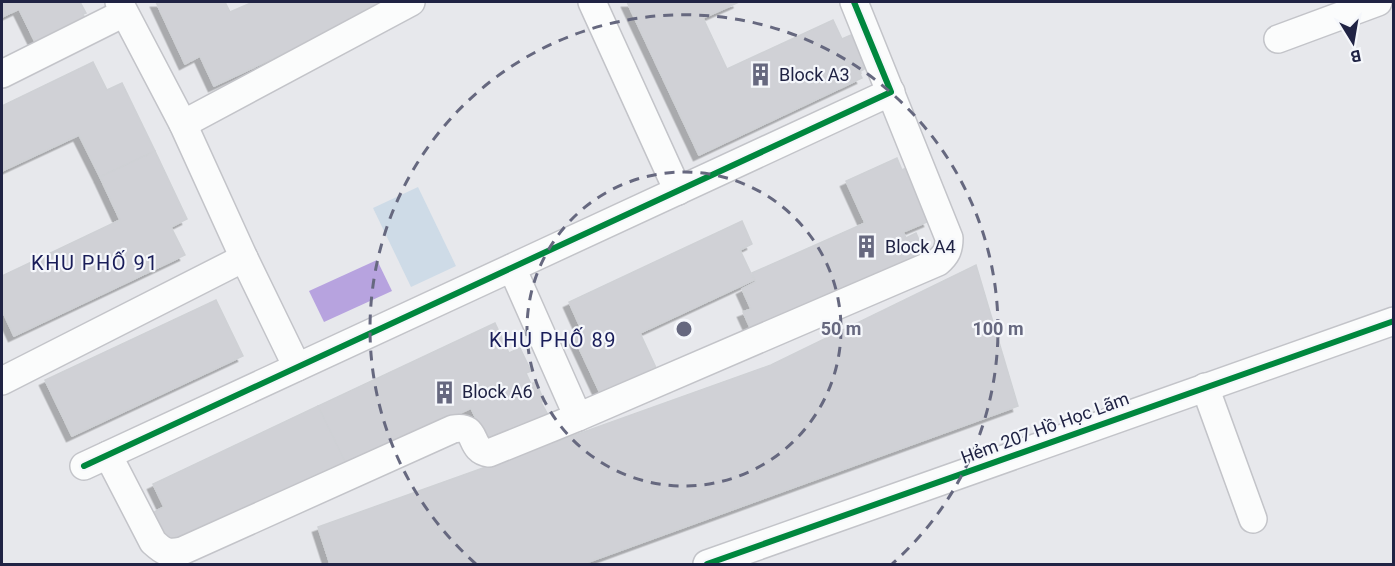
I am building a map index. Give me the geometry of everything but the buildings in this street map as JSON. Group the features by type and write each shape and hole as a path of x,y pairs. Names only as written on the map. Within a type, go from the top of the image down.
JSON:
{"street":[{"path":"183,124 408,2"},
{"path":"592,2 678,191"},
{"path":"854,2 891,92 949,238 946,255 938,262 489,453 478,448 469,430 462,427 453,429 182,551 172,553 162,550 153,542 96,460 891,92"},
{"path":"1278,39 1378,2"},
{"path":"2,74 122,7 183,124 297,367"},
{"path":"2,381 244,258"},
{"path":"512,268 578,417"},
{"name":"Hẻm 207 Hồ Học Lãm","path":"708,564 1394,321"},
{"path":"1205,387 1253,519"}],"shaded area":[{"path":"418,187 456,266 411,287 373,208"},
{"path":"377,260 392,291 324,322 309,291"}],"cycle path":[{"path":"84,466 891,92 854,2"},
{"path":"707,564 1394,321"}],"place":[{"name":"Block A3","path":"761,75"},
{"name":"Block A4","path":"867,247"},
{"name":"Block A6","path":"444,392"}],"district":[{"name":"KHU PHỐ 91","path":"95,263"},
{"name":"KHU PHỐ 89","path":"553,340"}]}
